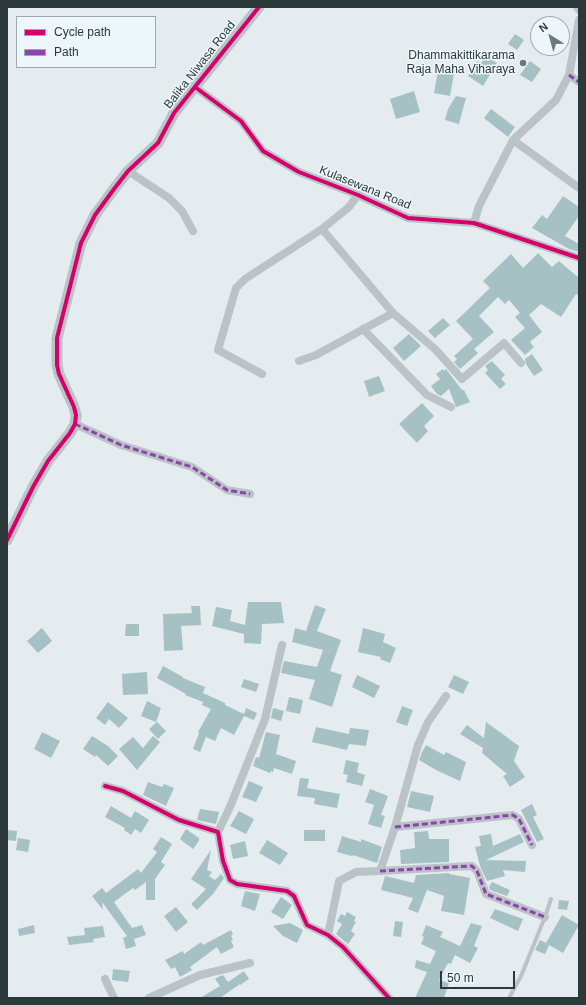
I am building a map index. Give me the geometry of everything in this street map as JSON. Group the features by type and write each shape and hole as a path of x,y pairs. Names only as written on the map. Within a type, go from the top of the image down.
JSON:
{"street":[{"name":"Balika Niwasa Road","path":"75,424 76,414 74,407 59,374 57,365 57,338 81,243 95,215 128,171 158,143 174,113 259,7"},
{"path":"474,223 479,206 513,140 556,100 569,75 579,20"},
{"path":"569,75 579,82"},
{"name":"Kulasewana Road","path":"194,87 240,121 263,151 299,172 358,194 408,218 474,223 579,258"},
{"path":"513,140 579,188"},
{"path":"128,171 169,198 182,211 193,231"},
{"path":"262,374 218,350 236,288 245,279 322,229 349,207 358,194"},
{"path":"322,229 393,313 436,350 462,379 504,343 521,363"},
{"path":"298,361 316,355 393,313"},
{"path":"363,329 427,395 451,407"},
{"path":"7,540 33,487 48,461 75,424 121,446 192,467 227,490 250,494"},
{"path":"282,645 265,719 230,807 218,832 223,861 230,880 237,884 287,891 294,896 308,925 328,935 343,947 389,998"},
{"path":"380,871 395,827 418,745 428,722 446,696"},
{"path":"105,786 123,791 179,820 218,832"},
{"path":"395,827 513,814 519,819 532,845"},
{"path":"328,935 339,881 356,872 472,866 477,870 486,894 545,917"},
{"path":"149,998 200,975 250,963"},
{"path":"105,978 114,998"}],"lane":[{"path":"509,998 522,976 545,917 550,899"}],"building":[{"path":"515,34 524,40 517,50 508,44"},
{"path":"486,56 497,63 483,86 468,76 477,61 481,63"},
{"path":"530,61 541,69 532,82 520,75"},
{"path":"438,71 454,74 450,96 434,93"},
{"path":"414,91 420,112 396,119 390,99"},
{"path":"456,96 466,98 459,124 445,120 448,109"},
{"path":"491,109 515,127 508,137 484,118"},
{"path":"563,196 579,207 579,216 565,236 579,244 579,252 569,249 532,228 542,215 547,219"},
{"path":"538,253 552,267 559,261 579,278 579,296 576,294 561,317 541,304 529,315 542,332 530,342 534,347 525,355 511,340 525,328 515,317 520,313 509,300 505,304 498,297 479,316 494,332 474,349 478,353 460,369 454,362 457,359 454,356 473,339 456,321 490,288 483,281 511,254 523,268"},
{"path":"443,318 450,325 435,338 428,331"},
{"path":"409,334 421,346 404,361 393,348"},
{"path":"532,354 543,370 534,376 526,364 525,359"},
{"path":"492,361 505,375 501,379 506,384 500,389 485,373 488,370 485,366"},
{"path":"443,369 444,371 446,369 462,390 464,390 470,402 456,407 449,389 441,396 437,394 431,386 440,379 436,374"},
{"path":"379,376 385,391 369,397 364,381"},
{"path":"422,403 434,416 424,426 428,431 417,443 399,424"},
{"path":"248,602 281,602 284,623 262,624 261,644 244,643 244,634 212,626 216,607 232,610 230,621 245,625"},
{"path":"315,605 326,609 317,631 341,640 330,671 342,675 332,707 309,699 315,680 281,673 284,661 317,667 323,650 292,642 295,628 306,631"},
{"path":"191,606 200,606 201,625 181,626 183,650 164,651 163,614 192,613"},
{"path":"126,624 139,624 139,636 125,636"},
{"path":"42,628 52,641 38,653 27,641"},
{"path":"363,628 385,634 383,642 396,648 390,663 380,659 381,657 358,652"},
{"path":"163,666 183,678 205,687 203,693 225,703 225,705 244,714 246,708 257,713 254,720 244,716 234,735 221,728 215,741 206,737 200,752 193,749 199,733 198,732 211,709 202,705 203,702 185,695 186,694 157,678"},
{"path":"147,672 148,694 123,695 122,674"},
{"path":"357,675 380,686 374,698 352,687"},
{"path":"454,675 469,682 463,694 448,687"},
{"path":"244,679 259,684 256,692 241,687"},
{"path":"289,697 303,700 300,714 286,711"},
{"path":"147,701 161,708 156,722 141,716"},
{"path":"108,702 128,718 119,728 109,719 105,725 96,718"},
{"path":"402,706 413,710 407,726 396,722"},
{"path":"273,708 284,711 281,721 271,718"},
{"path":"157,722 166,731 158,739 149,729"},
{"path":"486,722 519,746 514,761 525,777 510,787 503,776 507,774 482,753 483,748 460,734 467,725 484,738"},
{"path":"316,727 349,734 350,728 369,730 366,746 349,744 347,750 312,742"},
{"path":"42,732 60,741 51,758 34,749"},
{"path":"266,732 280,735 276,754 296,761 292,774 274,768 273,772 271,771 270,773 253,766 256,757 259,758"},
{"path":"92,736 108,746 118,756 108,766 96,755 95,757 83,749"},
{"path":"153,736 160,742 137,770 119,749 133,737 143,748"},
{"path":"426,745 444,755 446,752 466,762 460,781 419,760"},
{"path":"346,760 359,763 357,772 365,775 362,786 346,782 348,775 343,774"},
{"path":"300,778 309,779 307,788 340,794 337,808 314,804 315,798 297,796"},
{"path":"249,781 263,787 256,802 242,797"},
{"path":"148,782 162,787 164,784 174,788 166,806 143,795"},
{"path":"370,789 388,796 381,815 385,816 381,828 368,824 374,805 365,802"},
{"path":"411,791 434,796 430,812 407,807"},
{"path":"532,804 537,815 533,817 544,839 537,842 521,810"},
{"path":"111,806 131,818 135,811 149,820 141,833 135,829 131,835 124,830 125,828 105,817"},
{"path":"200,809 219,812 216,824 197,820"},
{"path":"239,811 254,819 246,834 230,826"},
{"path":"186,829 199,838 199,841 193,849 180,839"},
{"path":"7,830 17,831 16,841 7,840"},
{"path":"304,830 325,830 325,841 304,841"},
{"path":"428,831 429,839 449,839 449,862 401,864 400,850 415,848 414,832"},
{"path":"491,834 493,846 520,834 524,842 486,860 526,861 525,872 503,870 505,876 487,881 480,866 475,847 481,846 479,836"},
{"path":"342,836 361,842 361,839 382,847 377,863 353,855 337,852"},
{"path":"161,837 172,844 161,862 165,865 155,879 155,900 146,900 146,882 135,890 133,888 114,902 132,928 142,925 146,935 134,939 136,946 126,949 123,938 127,936 102,902 103,910 92,896 102,888 106,893 138,869 141,873 157,852 153,849"},
{"path":"18,838 30,840 28,852 16,850"},
{"path":"267,840 288,853 280,865 259,853"},
{"path":"245,841 248,856 233,859 230,845"},
{"path":"211,850 207,870 212,872 209,876 215,880 221,874 224,878 213,894 197,910 191,904 206,889 191,879"},
{"path":"449,873 470,878 464,915 441,911 444,896 427,890 418,913 408,909 413,898 381,890 385,876 414,883 416,875"},
{"path":"492,882 510,890 507,896 490,890 489,887"},
{"path":"245,891 260,894 255,911 241,906"},
{"path":"281,897 292,905 283,919 271,912"},
{"path":"559,900 569,901 567,910 558,909"},
{"path":"176,907 188,922 176,932 164,916"},
{"path":"495,909 523,919 518,931 490,918"},
{"path":"347,912 356,917 354,921 356,922 351,931 355,934 348,944 336,934 342,924 337,921 341,914 345,916"},
{"path":"562,915 579,925 563,953 549,945 545,954 535,950 540,940 546,943"},
{"path":"395,921 403,922 401,937 393,936"},
{"path":"290,923 303,930 297,943 283,936 273,926"},
{"path":"471,923 482,926 474,946 478,948 470,963 455,955 451,964 448,963 439,980 449,983 444,998 415,998 427,972 415,968 416,960 430,964 436,951 421,944 426,925 443,932 440,937 460,946"},
{"path":"34,925 35,933 19,936 18,929"},
{"path":"103,926 105,937 93,939 94,942 69,945 67,937 85,935 84,928"},
{"path":"231,930 233,940 231,941 234,947 221,954 217,947 190,967 192,970 180,977 175,967 171,969 165,960 183,951 184,954 201,942 203,945"},
{"path":"113,969 130,971 128,982 112,980"},
{"path":"244,971 249,979 220,998 200,998 220,986 215,979 223,975 228,982"}],"marked path":[{"path":"569,75 579,82"},
{"path":"75,424 121,445 192,467 227,490 250,494"},
{"path":"395,827 513,815 519,819 532,845"},
{"path":"380,871 472,866 477,871 486,894 545,917"}],"cycle path":[{"path":"7,540 33,487 48,461 70,433 75,424 76,415 74,407 59,374 57,365 57,338 81,243 95,215 114,189 128,171 158,143 174,113 259,7"},
{"path":"195,87 241,121 263,151 299,172 358,195 408,218 474,223 579,258"},
{"path":"105,786 123,791 179,820 218,832 223,861 230,880 237,884 287,891 294,896 307,925 328,935 343,947 389,998"}],"place":[{"name":"Dhammakittikarama Raja Maha Viharaya","path":"523,63"}]}
